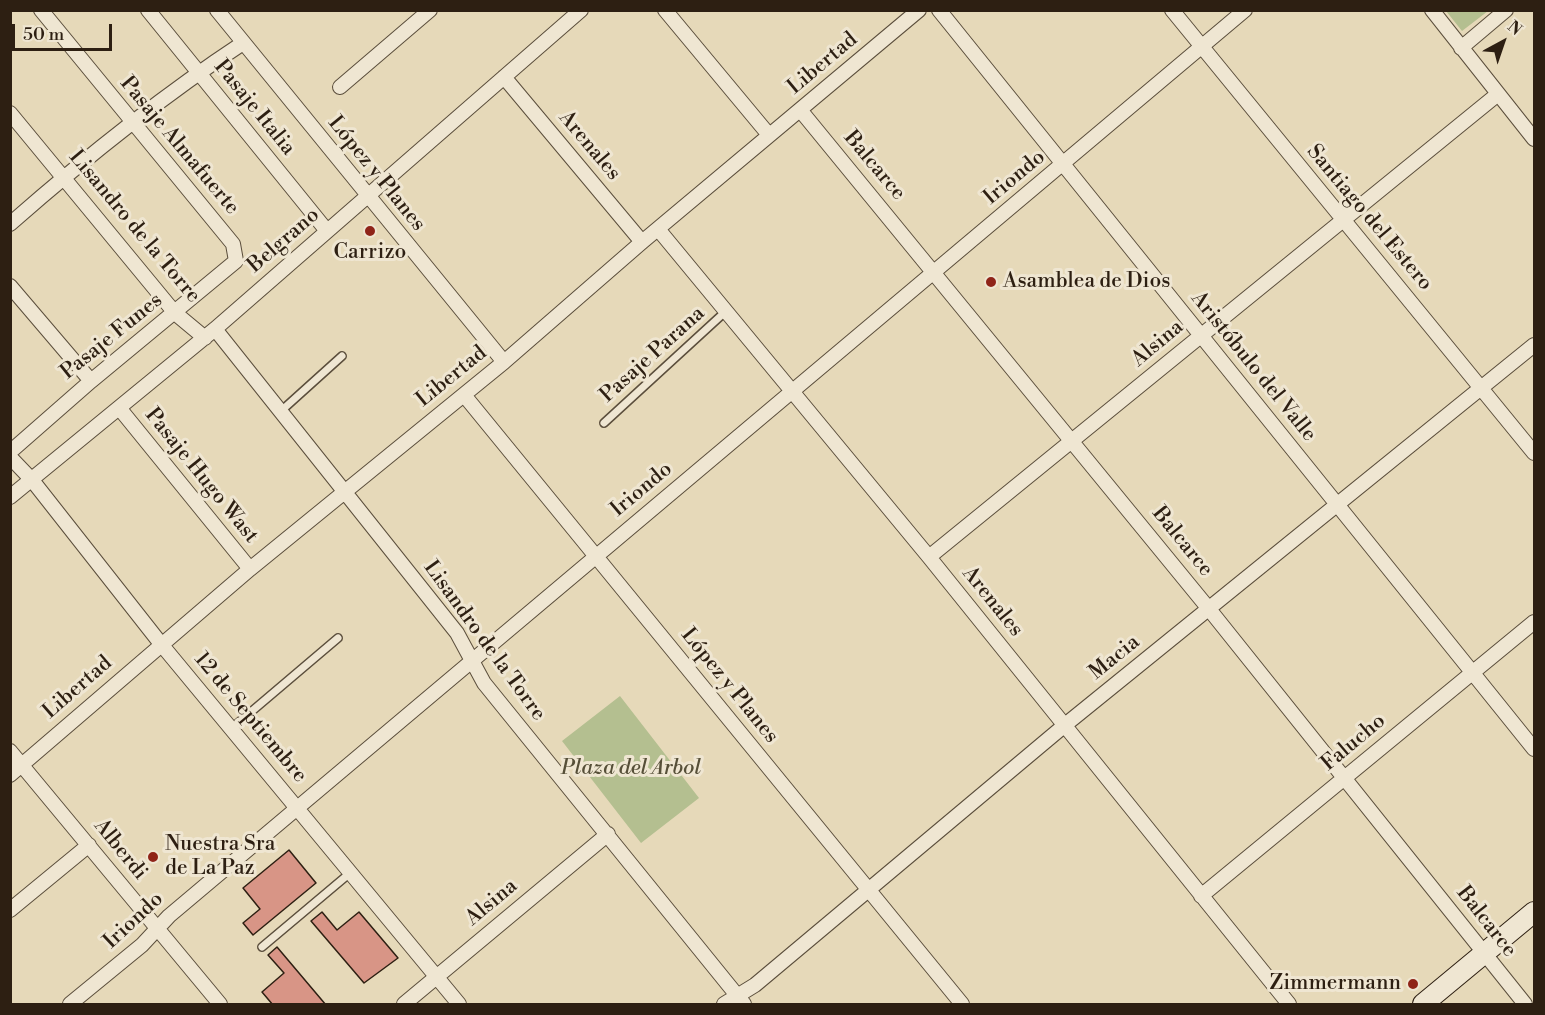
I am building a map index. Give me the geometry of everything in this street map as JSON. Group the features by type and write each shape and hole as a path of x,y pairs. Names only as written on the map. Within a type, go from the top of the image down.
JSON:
{"street":[{"name":"Pasaje Almafuerte","path":"41,10 233,244 237,253"},
{"name":"Pasaje Italia","path":"148,10 327,231"},
{"name":"López y Planes","path":"216,10 504,362"},
{"path":"340,87 430,10"},
{"name":"Belgrano","path":"10,497 120,410 210,334 581,10"},
{"path":"665,10 769,135"},
{"name":"Libertad","path":"10,774 250,569 504,362 642,242 919,10"},
{"name":"Aristóbulo del Valle","path":"939,10 1534,749"},
{"name":"Santiago del Estero","path":"1172,10 1534,453"},
{"name":"Iriondo","path":"70,1005 142,945 157,928 470,662 1245,10"},
{"path":"1432,10 1534,139"},
{"path":"1461,48 1506,10"},
{"path":"10,224 63,178 198,72 243,43"},
{"name":"Arenales","path":"504,77 642,242"},
{"name":"Alsina","path":"929,557 1498,94"},
{"name":"Balcarce","path":"801,111 1346,777 1525,1005"},
{"name":"Lisandro de la Torre","path":"10,113 175,313 210,334 281,411 457,633 470,662 484,683 740,1000"},
{"name":"Arenales","path":"658,229 929,557 1289,1005"},
{"name":"Pasaje Funes","path":"10,452 91,381 237,261 237,253"},
{"path":"10,286 91,381"},
{"name":"Macia","path":"724,1005 740,1000 1065,725 1534,345"},
{"name":"López y Planes","path":"464,395 962,1005"},
{"name":"Pasaje Hugo Wast","path":"120,410 250,569"},
{"name":"12 de Septiembre","path":"10,457 32,480 161,644 459,1005"},
{"name":"Falucho","path":"1201,896 1534,622"},
{"name":"Alberdi","path":"10,751 220,1005"},
{"name":"Alsina","path":"404,1005 608,834"},
{"path":"10,910 89,845"},
{"path":"1423,1005 1534,912"}],"lane":[{"name":"Pasaje Parana","path":"604,423 725,312"},
{"path":"281,411 342,356"},
{"path":"232,728 338,639"},
{"path":"262,947 350,873"}],"green space":[{"path":"1446,11 1488,11 1462,31"},
{"name":"Plaza del Arbol","path":"620,696 699,798 641,843 562,741"}],"building":[{"path":"289,850 316,883 253,935 243,923 260,909 243,888"},
{"path":"322,912 337,930 359,912 398,958 364,983 311,921"},
{"path":"277,947 326,1005 273,1005 262,992 284,973 268,955"}],"place":[{"name":"Carrizo","path":"370,231"},
{"name":"Asamblea de Dios","path":"991,282"},
{"name":"Nuestra Sra de La Paz","path":"153,857"},
{"name":"Zimmermann","path":"1413,984"}]}
